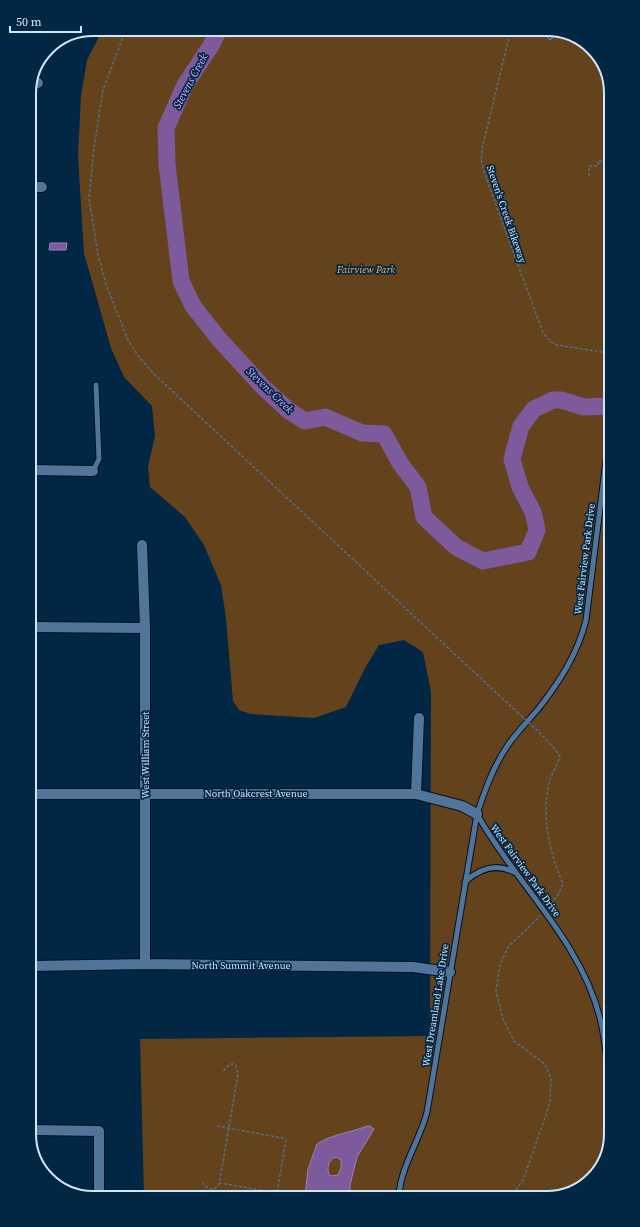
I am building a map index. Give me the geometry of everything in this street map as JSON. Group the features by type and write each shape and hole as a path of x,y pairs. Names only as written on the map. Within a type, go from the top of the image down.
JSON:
{"street":[{"path":"36,187 42,187"},
{"path":"36,470 93,471"},
{"name":"West William Street","path":"142,545 145,628 145,964"},
{"path":"36,627 145,628"},
{"path":"416,794 419,718"},
{"name":"North Oakcrest Avenue","path":"36,794 416,794 462,806 477,814"},
{"name":"North Summit Avenue","path":"36,966 145,964 413,967 450,972"},
{"path":"36,1130 99,1131 99,1191"}],"lane":[{"path":"93,471 99,459 96,385"},
{"name":"West Fairview Park Drive","path":"604,477 586,620 582,636 574,655 552,691 509,744 498,761 487,782 477,814 490,838 545,911 579,964 600,1016 604,1042"},
{"name":"West Dreamland Lake Drive","path":"400,1191 405,1167 422,1130 427,1112 477,814"},
{"path":"465,882 479,871 487,869 502,868 517,874"}],"path":[{"path":"123,36 103,90 94,148 89,198 100,262 106,284 128,340 139,357 154,374 517,712 555,749 560,757 549,782 545,804 547,832 556,868 563,884 558,896 545,911 508,947 500,965 496,991 503,1019 514,1041 546,1064 551,1079 550,1101 544,1121 523,1180 515,1191"},
{"name":"Steven's Creek Bikeway","path":"509,36 483,145 481,159 484,172 542,332 551,342 557,345 604,352"},
{"path":"589,176 589,166 598,166 598,161 604,161"},
{"path":"203,1182 206,1188 212,1189 217,1188 220,1183 238,1069 234,1064 230,1064 222,1072"},
{"path":"217,1126 286,1140 277,1191"},
{"path":"220,1183 266,1191"}],"green space":[{"name":"Fairview Park","path":"99,36 551,36 569,40 582,48 592,58 600,71 604,93 604,1142 598,1159 590,1172 569,1187 547,1191 144,1191 140,1039 430,1036 431,692 423,652 404,640 379,645 365,668 346,707 314,718 251,714 239,710 233,701 226,618 221,585 204,545 185,517 150,487 148,467 155,436 152,406 124,377 111,348 84,253 78,156 81,96 87,60"}],"shaded area":[{"path":"50,243 67,243 66,250 49,250"},
{"path":"367,1126 374,1129 357,1157 350,1185 350,1191 306,1191 308,1169 317,1144 335,1136","holes":["336,1157 341,1160 341,1168 338,1175 330,1176 328,1165 333,1158"]}],"building":[{"path":"546,36 554,37 550,40"}],"waterway":[{"name":"Stevens Creek","path":"216,36 185,85 166,128 167,164 181,281 193,306 219,339 262,386 288,410 305,421 325,417 362,433 384,434 400,463 418,487 424,517 456,547 483,561 528,552 537,530 533,512 520,487 512,459 521,426 534,409 553,400 561,400 584,407 604,406"}]}
